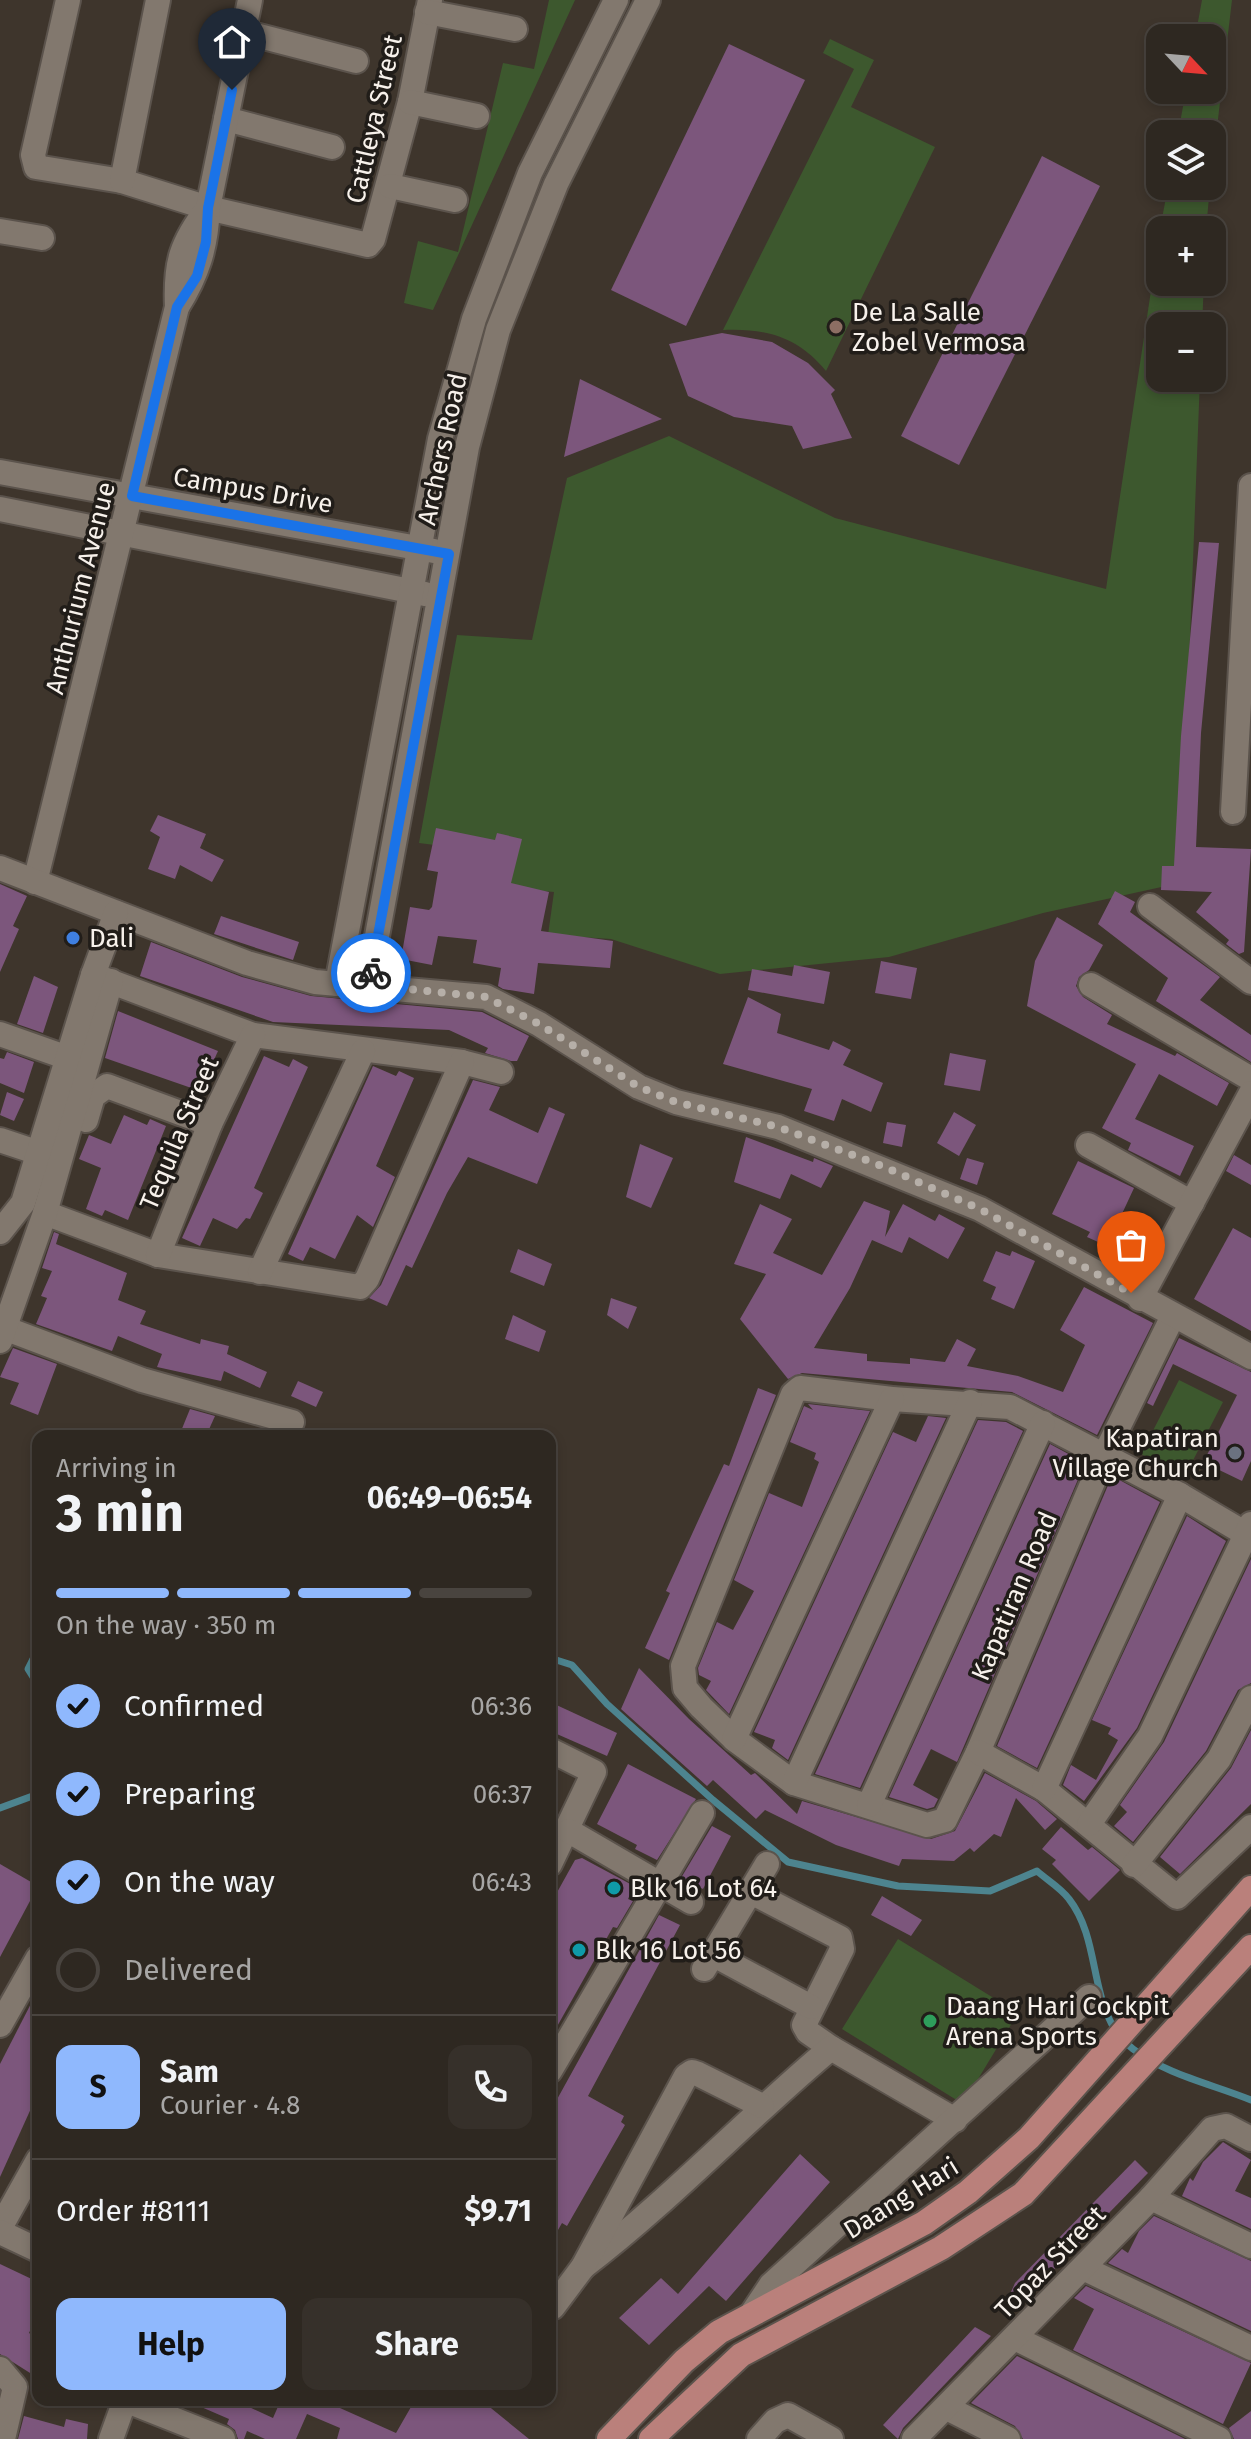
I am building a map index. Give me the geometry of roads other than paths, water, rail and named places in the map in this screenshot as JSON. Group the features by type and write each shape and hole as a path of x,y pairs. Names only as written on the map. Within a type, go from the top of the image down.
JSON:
{"main road":[{"name":"Daang Hari","path":"609,2439 684,2361 719,2332 924,2223 968,2192 1029,2138 1251,1888"},
{"path":"651,2439 741,2355 918,2261 1012,2202 1113,2100 1251,1947"}],"street":[{"path":"68,0 33,155 36,167 122,181 208,208"},
{"path":"122,181 158,0"},
{"name":"Anthurium Avenue","path":"35,882 177,307 197,276 206,242 208,208 250,0"},
{"name":"Archers Road","path":"337,984 440,439 474,319 530,173 616,0"},
{"name":"Archers Road","path":"368,985 467,447 498,330 556,184 648,0"},
{"path":"429,6 515,29"},
{"name":"Cattleya Street","path":"208,208 364,245 373,239 390,186 429,6"},
{"path":"244,32 356,61"},
{"path":"410,102 477,116"},
{"path":"226,119 332,147"},
{"path":"390,186 455,200"},
{"path":"0,231 42,238"},
{"name":"Campus Drive","path":"0,472 449,554"},
{"path":"1233,812 1251,486"},
{"path":"0,509 441,597"},
{"path":"0,868 247,963 315,982 486,997 539,1024 639,1087 676,1102 778,1127 882,1166 980,1209 1251,1357"},
{"path":"1150,906 1251,982"},
{"path":"50,1215 116,913"},
{"path":"102,978 253,1035 462,1062 501,1072"},
{"path":"0,1232 23,1203 68,1058 102,978"},
{"path":"1091,985 1251,1079"},
{"path":"0,1034 68,1058"},
{"name":"Tequila Street","path":"158,1255 210,1124 253,1035"},
{"path":"260,1272 363,1051"},
{"path":"50,1215 158,1255 354,1287 367,1279 462,1062"},
{"path":"210,1124 107,1086 93,1096 2,1334 142,1380 292,1422"},
{"path":"1140,1299 1251,1093"},
{"path":"0,1140 39,1153"},
{"path":"1088,1145 1192,1203"},
{"name":"Kapatiran Road","path":"869,1805 927,1825 945,1820 951,1812 1104,1456 1173,1316"},
{"path":"1043,1423 869,1805 794,1783 734,1739 685,1688 683,1666 793,1394 806,1388 892,1399 1010,1407 1043,1423 1249,1532 1150,1736 1089,1824"},
{"path":"734,1739 892,1399"},
{"path":"794,1783 970,1402"},
{"path":"1044,1789 1180,1495"},
{"path":"1134,1865 1219,1759 1251,1698"},
{"path":"978,1752 1044,1789 1177,1897 1251,1827"},
{"path":"556,1753 594,1772 556,1854"},
{"path":"556,2061 702,1813"},
{"path":"569,1831 657,1885 691,1902"},
{"path":"767,1864 709,1962 811,2007"},
{"path":"751,1892 840,1938 842,1949 804,2025 808,2032 955,2120"},
{"path":"3,2013 32,1967"},
{"path":"753,2312 771,2285 1089,1997"},
{"path":"583,2267 639,2224 762,2106 831,2048"},
{"path":"556,2303 583,2267 617,2200 692,2072 762,2106"},
{"name":"Topaz Street","path":"914,2439 1151,2198 1212,2129 1226,2126 1251,2139"},
{"path":"32,2171 0,2230 32,2247"},
{"path":"1151,2198 1251,2246"},
{"path":"617,2200 639,2224"},
{"path":"1083,2268 1251,2348"},
{"path":"1015,2338 1219,2439"},
{"path":"2,2370 15,2387 3,2439"},
{"path":"111,2439 123,2406"},
{"path":"140,2406 223,2439"},
{"path":"947,2408 1008,2439"},
{"path":"759,2439 775,2421 788,2415 831,2439"}],"waterway":[{"path":"556,1660 572,1665 607,1704 713,1800 788,1862 898,1886 990,1891 1037,1871 1066,1895 1080,1917 1101,1998 1118,2034 1133,2049 1160,2066 1251,2100"},
{"path":"32,1661 28,1669 32,1675"},
{"path":"0,1808 32,1796"}],"place":[{"name":"De La Salle Zobel Vermosa","path":"836,327"},
{"name":"Dali","path":"73,938"},
{"name":"Kapatiran Village Church","path":"1235,1453"},
{"name":"Blk 16 Lot 64","path":"614,1888"},
{"name":"Blk 16 Lot 56","path":"579,1950"},
{"name":"Daang Hari Cockpit Arena Sports","path":"930,2021"}]}
